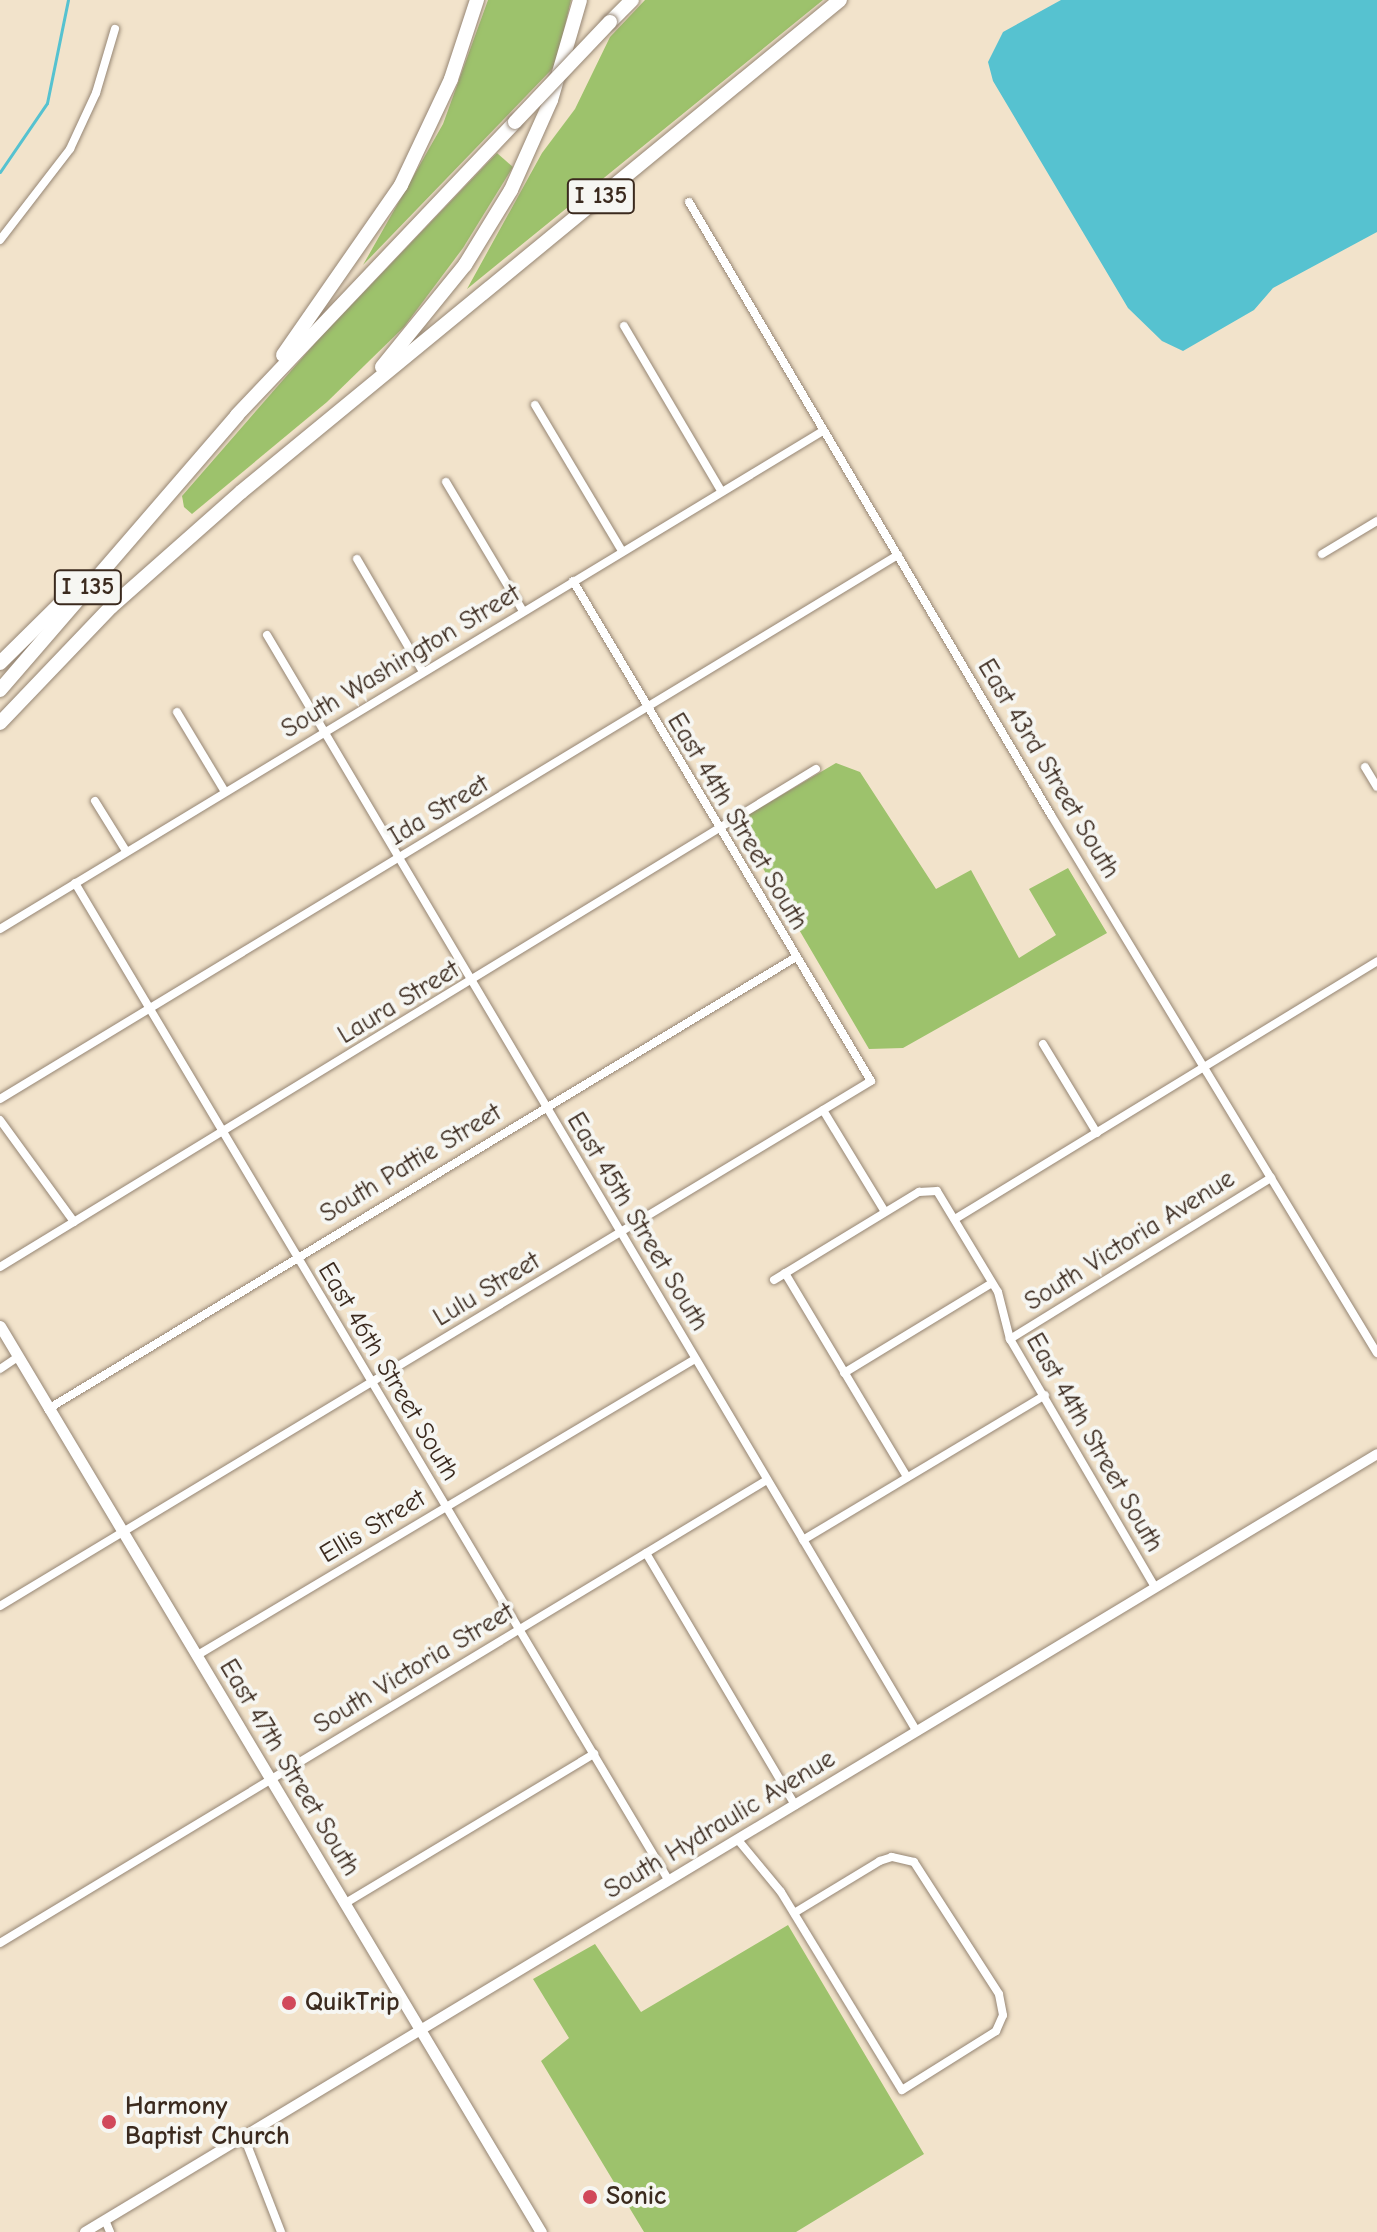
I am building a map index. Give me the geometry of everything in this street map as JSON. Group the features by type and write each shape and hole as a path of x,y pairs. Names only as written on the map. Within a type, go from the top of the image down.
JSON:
{"highway":[{"path":"237,415 336,286 401,185 451,79 477,0"},
{"path":"360,391 442,295 498,212 533,147 580,0"},
{"name":"I 135","path":"0,690 237,415 632,0"},
{"name":"I 135","path":"0,723 111,607 360,391 840,0"},
{"path":"0,663 176,485"},
{"path":"0,731 29,691"}],"main road":[{"name":"East 47th Street South","path":"0,1326 541,2232"}],"street":[{"path":"0,240 70,149 96,93 115,29"},
{"name":"East 43rd Street South","path":"689,202 823,431 1377,1353"},
{"path":"624,326 721,491"},
{"path":"535,405 622,551"},
{"name":"South Washington Street","path":"0,929 823,431"},
{"path":"446,482 523,611"},
{"path":"1322,554 1377,521"},
{"name":"Ida Street","path":"0,1099 898,555"},
{"path":"357,559 423,672"},
{"name":"East 44th Street South","path":"573,581 645,708 871,1081"},
{"name":"East 45th Street South","path":"267,635 917,1732"},
{"path":"177,712 225,792"},
{"path":"1365,767 1377,787"},
{"name":"Laura Street","path":"0,1267 472,983 816,769"},
{"path":"95,801 126,851"},
{"name":"East 46th Street South","path":"75,883 669,1881"},
{"name":"South Pattie Street","path":"48,1409 796,957"},
{"path":"955,1219 1377,961"},
{"path":"1043,1044 1097,1133"},
{"name":"Lulu Street","path":"0,1606 871,1081"},
{"path":"774,1280 885,1212 823,1110"},
{"path":"0,1120 17,1151 52,1188 74,1222"},
{"name":"South Victoria Avenue","path":"1010,1339 1271,1178"},
{"name":"East 44th Street South","path":"885,1212 919,1192 937,1191 992,1283 1010,1339 1155,1587"},
{"path":"785,1273 907,1477"},
{"name":"South Victoria Avenue","path":"844,1373 992,1283"},
{"path":"0,1369 18,1357"},
{"name":"Ellis Street","path":"196,1656 695,1359"},
{"path":"803,1540 1045,1395"},
{"name":"South Hydraulic Avenue","path":"85,2232 1377,1454"},
{"name":"South Victoria Street","path":"0,1943 767,1480"},
{"path":"646,1553 795,1805"},
{"path":"344,1904 594,1754"},
{"path":"738,1840 794,1913 902,2090 987,2039 1003,2015 999,1994 917,1864 904,1857 880,1861 794,1913"},
{"path":"244,2137 281,2232"},
{"path":"105,2220 110,2232"}],"green space":[{"path":"488,0 571,0 556,65 363,265 443,124"},
{"path":"645,0 823,0 467,289 542,153 575,109 610,37"},
{"path":"497,153 513,167 463,248 404,327 327,402 192,514 184,507 182,496 317,341"},
{"path":"836,763 860,772 936,889 971,870 1019,958 1056,935 1029,889 1068,868 1107,933 903,1048 869,1049 736,822"},
{"path":"788,1925 924,2154 796,2232 644,2232 541,2061 569,2038 533,1979 595,1944 641,2012"}],"water":[{"path":"1061,0 1377,0 1377,232 1273,288 1254,310 1183,351 1162,341 1128,308 993,81 988,62 1003,32"}],"waterway":[{"path":"0,172 47,103 68,0"}],"place":[{"name":"QuikTrip","path":"289,2003"},
{"name":"Harmony Baptist Church","path":"109,2122"},
{"name":"Sonic","path":"590,2197"}]}
